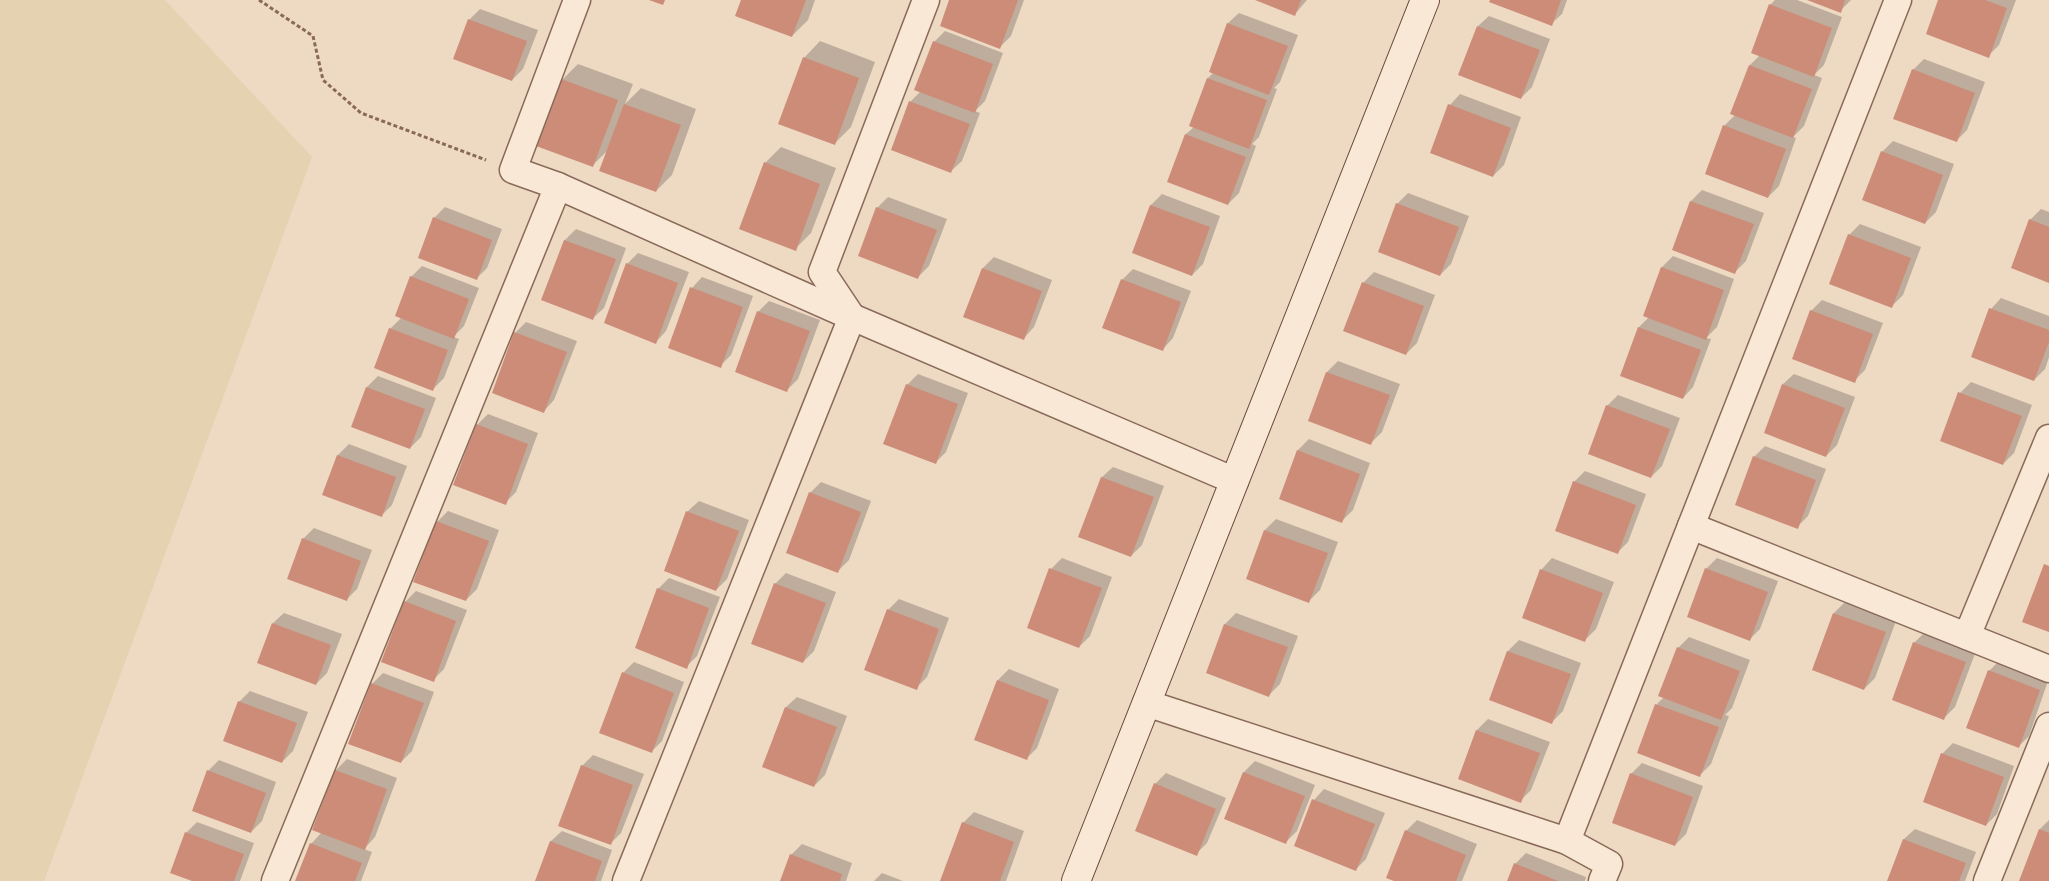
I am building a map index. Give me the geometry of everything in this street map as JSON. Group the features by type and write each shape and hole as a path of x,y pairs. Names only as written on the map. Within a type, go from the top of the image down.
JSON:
{"main road":[{"path":"1076,881 1425,0"}],"street":[{"path":"577,0 513,170 558,186 852,317 1235,481"},
{"path":"852,317 822,272 926,0"},
{"path":"1567,841 1898,0"},
{"path":"275,881 558,186"},
{"path":"626,881 852,317"},
{"path":"1967,636 2049,438"},
{"path":"1691,526 2049,669"},
{"path":"1146,703 1567,841 1610,864 1602,881"},
{"path":"1986,881 2049,726"}],"path":[{"path":"259,0 313,36 323,80 361,113 513,170"}],"shaded area":[{"path":"0,0 165,0 312,157 44,881 0,881"}],"building":[{"path":"649,0 665,0 663,5"},
{"path":"741,0 806,0 792,37 735,16"},
{"path":"949,0 1018,0 1000,49 940,26"},
{"path":"1255,0 1301,0 1295,16"},
{"path":"1490,0 1561,0 1552,26 1489,2"},
{"path":"1807,0 1845,0 1841,13"},
{"path":"1938,0 1985,0 2007,8 1989,58 1926,34"},
{"path":"1769,4 1832,28 1814,77 1751,53"},
{"path":"468,19 527,41 512,81 453,59"},
{"path":"1227,23 1288,46 1269,95 1209,72"},
{"path":"1477,26 1540,50 1521,99 1458,75"},
{"path":"933,41 993,64 975,113 914,90"},
{"path":"803,57 859,78 835,145 778,124"},
{"path":"1749,65 1812,89 1793,138 1730,114"},
{"path":"1912,69 1975,93 1957,142 1893,119"},
{"path":"1207,78 1267,100 1249,149 1189,126"},
{"path":"561,79 618,100 593,167 536,146"},
{"path":"909,101 970,124 951,173 891,150"},
{"path":"624,104 681,125 656,192 599,171"},
{"path":"1448,104 1511,128 1493,177 1430,153"},
{"path":"1723,125 1786,149 1768,198 1705,174"},
{"path":"1185,134 1246,157 1228,205 1167,182"},
{"path":"1881,151 1943,175 1925,224 1862,200"},
{"path":"764,162 820,184 796,251 739,229"},
{"path":"1690,201 1754,224 1735,274 1672,250"},
{"path":"1396,203 1459,227 1440,276 1378,252"},
{"path":"1150,205 1210,227 1192,276 1132,253"},
{"path":"876,207 937,230 918,279 858,256"},
{"path":"433,217 492,240 477,280 418,258"},
{"path":"2029,219 2049,227 2049,283 2011,268"},
{"path":"1848,234 1911,258 1892,308 1829,284"},
{"path":"564,240 616,259 593,320 541,300"},
{"path":"626,263 678,283 656,344 604,323"},
{"path":"1661,267 1724,290 1706,340 1643,316"},
{"path":"982,268 1042,291 1024,340 963,317"},
{"path":"410,276 469,299 454,339 395,316"},
{"path":"1121,279 1181,302 1163,351 1102,328"},
{"path":"1362,282 1424,306 1406,355 1343,331"},
{"path":"690,287 743,307 721,368 668,348"},
{"path":"1989,308 2049,330 2049,342 2034,381 1971,357"},
{"path":"1810,310 1873,334 1855,383 1792,359"},
{"path":"757,311 810,331 787,392 735,372"},
{"path":"1638,327 1701,350 1683,399 1620,376"},
{"path":"389,328 448,350 433,391 374,368"},
{"path":"514,332 567,352 544,413 492,393"},
{"path":"1326,372 1390,395 1371,445 1308,421"},
{"path":"906,384 958,404 936,464 883,444"},
{"path":"1782,384 1845,408 1826,457 1764,433"},
{"path":"366,387 425,409 410,449 351,427"},
{"path":"1958,392 2022,416 2003,465 1940,441"},
{"path":"1606,405 1670,429 1651,478 1588,454"},
{"path":"476,424 528,444 506,505 453,485"},
{"path":"1297,450 1360,474 1342,523 1279,499"},
{"path":"337,455 396,477 382,517 322,495"},
{"path":"1753,456 1816,480 1798,529 1735,505"},
{"path":"1101,477 1154,497 1131,557 1078,537"},
{"path":"1573,481 1636,505 1618,554 1555,531"},
{"path":"809,492 861,512 838,573 786,553"},
{"path":"686,511 739,531 716,591 664,571"},
{"path":"436,521 489,541 466,601 413,582"},
{"path":"1264,530 1328,553 1309,603 1246,579"},
{"path":"302,538 361,561 347,601 287,579"},
{"path":"2044,564 2049,566 2049,632 2022,622"},
{"path":"1049,568 1102,588 1079,648 1027,628"},
{"path":"1705,568 1768,592 1750,641 1687,617"},
{"path":"1540,569 1603,593 1585,642 1522,618"},
{"path":"774,583 826,603 803,663 751,644"},
{"path":"657,588 709,608 687,669 635,648"},
{"path":"404,601 456,621 434,682 381,662"},
{"path":"887,609 939,629 917,690 864,670"},
{"path":"1833,613 1886,632 1864,690 1812,670"},
{"path":"272,623 331,645 316,685 257,663"},
{"path":"1224,624 1288,647 1269,697 1206,673"},
{"path":"1913,642 1966,662 1944,720 1892,700"},
{"path":"1677,647 1740,671 1721,720 1658,696"},
{"path":"1507,651 1571,674 1552,724 1489,700"},
{"path":"1988,670 2040,690 2019,748 1966,728"},
{"path":"622,672 674,693 652,753 599,733"},
{"path":"997,680 1049,700 1027,760 974,740"},
{"path":"371,683 424,703 401,763 348,744"},
{"path":"238,701 297,723 282,763 223,741"},
{"path":"1655,704 1719,727 1700,777 1637,753"},
{"path":"785,707 837,727 814,787 762,767"},
{"path":"1476,730 1540,753 1521,803 1458,779"},
{"path":"1941,753 2004,777 1986,826 1923,802"},
{"path":"581,765 633,785 611,845 558,826"},
{"path":"207,770 266,793 251,833 192,811"},
{"path":"335,770 387,789 365,850 312,830"},
{"path":"1243,772 1305,796 1286,844 1224,819"},
{"path":"1630,773 1693,797 1675,846 1612,823"},
{"path":"1154,783 1216,809 1197,856 1135,831"},
{"path":"1312,799 1375,824 1356,871 1294,846"},
{"path":"962,822 1014,842 1000,881 940,881"},
{"path":"2039,829 2049,833 2049,881 2019,881"},
{"path":"1405,830 1466,855 1456,881 1394,881 1386,878"},
{"path":"185,832 244,854 234,881 192,881 170,873"},
{"path":"1903,839 1966,863 1959,881 1887,881"},
{"path":"550,841 602,861 595,881 535,881"},
{"path":"310,843 362,863 355,881 295,881"},
{"path":"790,854 842,874 840,881 780,881"},
{"path":"1514,863 1558,881 1507,881"}]}
